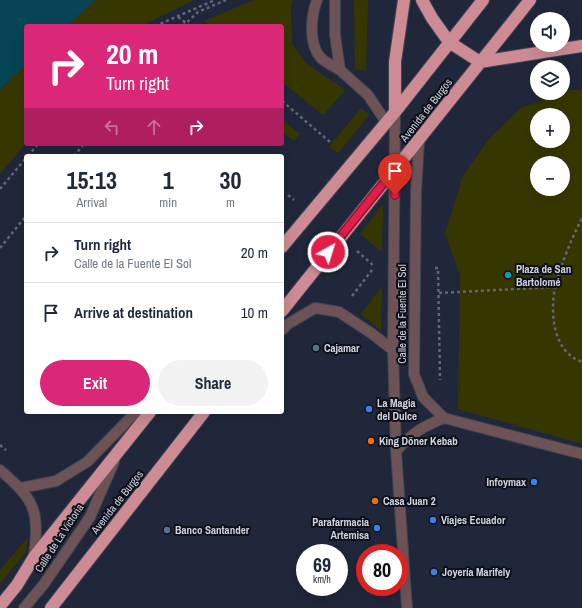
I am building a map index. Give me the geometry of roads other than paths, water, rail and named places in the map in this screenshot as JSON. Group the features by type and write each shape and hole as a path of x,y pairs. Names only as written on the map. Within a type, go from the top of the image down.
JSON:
{"highway":[{"path":"395,112 395,62 404,0"},
{"path":"422,0 432,18 449,42 480,62 582,46"},
{"path":"284,245 395,112 483,0"},
{"name":"Avenida de Burgos","path":"284,308 530,0"},
{"path":"0,606 17,585 34,557 148,414"},
{"name":"Avenida de Burgos","path":"51,608 202,414"}],"street":[{"path":"317,0 313,12 313,45 321,58 340,70 368,95 386,122"},
{"path":"336,0 334,35 340,70"},
{"name":"Calle de la Fuente El Sol","path":"395,112 393,350 396,452 407,608"},
{"name":"Calle de la Fuente El Sol","path":"419,141 416,193 414,374 423,397 444,418"},
{"name":"Calle de la Fuente El Sol","path":"284,328 315,308 339,312 371,333 393,350"},
{"path":"21,488 56,481 87,462 134,414"},
{"path":"396,452 410,436 423,426 444,418 582,454"},
{"name":"Calle de La Victoria","path":"24,608 44,584 90,517 117,455"},
{"path":"0,470 21,488 34,507 37,533 34,557"}],"water":[{"path":"0,0 95,0 69,24 24,24 24,67 0,89"}],"place":[{"name":"Plaza de San Bartolomé","path":"508,275"},
{"name":"Cajamar","path":"316,348"},
{"name":"La Magia del Dulce","path":"369,409"},
{"name":"King Döner Kebab","path":"371,441"},
{"name":"Infoymax","path":"534,482"},
{"name":"Casa Juan 2","path":"375,501"},
{"name":"Viajes Ecuador","path":"433,520"},
{"name":"Parafarmacia Artemisa","path":"377,528"},
{"name":"Banco Santander","path":"167,530"},
{"name":"Joyería Marifely","path":"434,572"}]}
